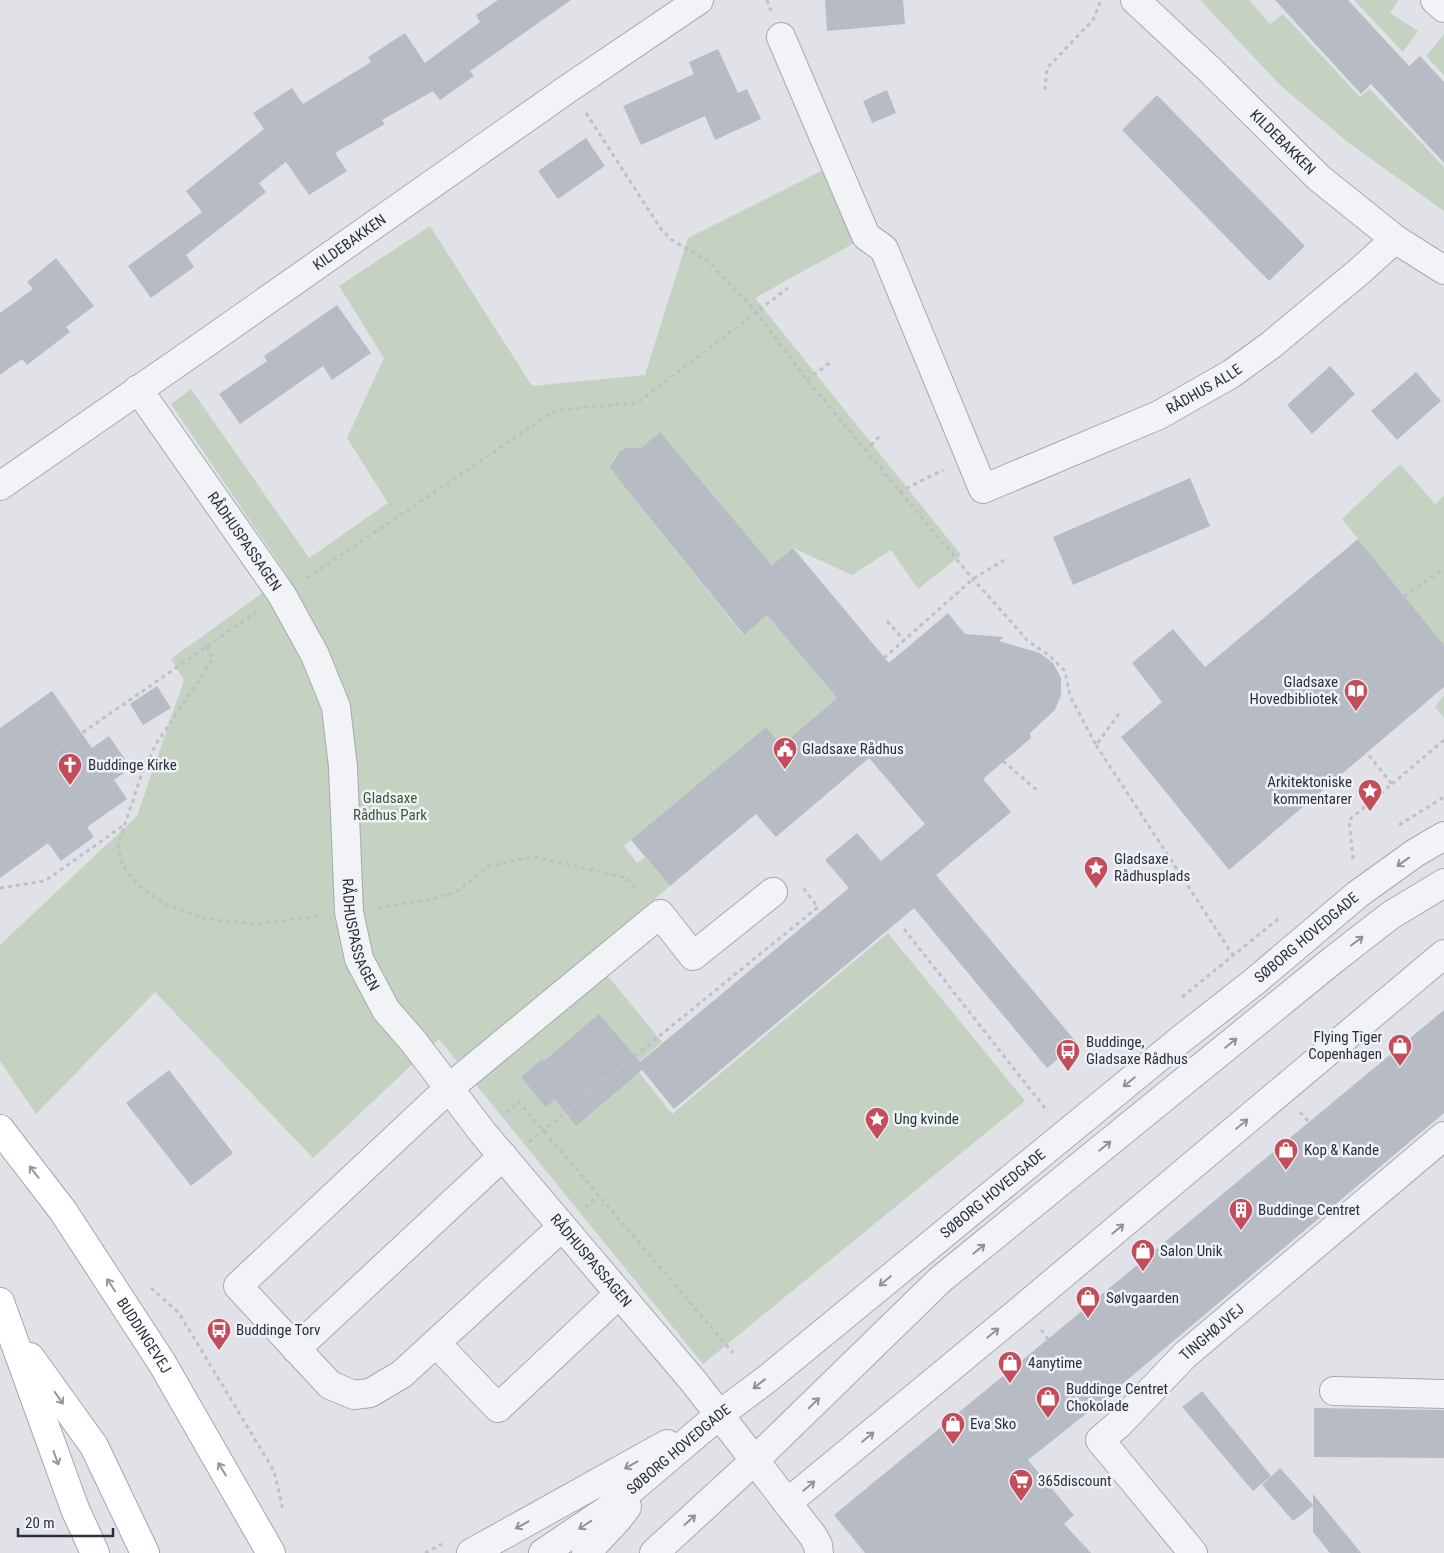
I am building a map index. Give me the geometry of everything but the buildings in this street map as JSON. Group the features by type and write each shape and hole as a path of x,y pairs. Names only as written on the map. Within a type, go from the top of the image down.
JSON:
{"main road":[{"name":"BUDDINGEVEJ","path":"0,1129 63,1210 162,1363 271,1553"},
{"path":"0,1302 75,1509 95,1553"},
{"path":"11,1330 94,1446 145,1553"}],"street":[{"name":"KILDEBAKKEN","path":"0,486 569,88 699,0"},
{"name":"KILDEBAKKEN","path":"1135,0 1209,69 1319,178 1395,239 1444,270"},
{"path":"1434,0 1444,8"},
{"path":"781,37 866,236 884,249 970,456"},
{"name":"RÅDHUS ALLE","path":"970,456 984,490 1159,415 1231,374 1271,345 1395,239"},
{"name":"RÅDHUSPASSAGEN","path":"138,389 282,595 315,655 336,706 342,767 349,912 359,959 386,1010 483,1133 694,1382 813,1536 818,1545 819,1553"},
{"name":"SØBORG HOVEDGADE","path":"542,1553 607,1510 719,1415 767,1379 1180,1040 1254,982 1358,894 1414,853 1444,836"},
{"path":"654,1553 754,1461 941,1279 1332,960 1392,915 1444,883"},
{"path":"562,1227 396,1379 370,1393 354,1395 330,1385 238,1286 449,1088 660,914 693,956 772,892"},
{"path":"787,1504 1039,1295 1444,954"},
{"name":"TINGHØJVEJ","path":"1193,1553 1100,1440 1119,1424 1185,1355 1444,1136"},
{"path":"296,1348 505,1158"},
{"path":"436,1343 498,1408 619,1294"},
{"path":"1334,1391 1444,1394"},
{"path":"471,1553 719,1415"},
{"path":"586,1553 617,1520 651,1474"}],"path":[{"path":"1045,90 1046,68 1093,20 1101,0"},
{"path":"569,88 661,229 672,240 708,261 756,312 807,380 972,579 1028,641 1050,656 1065,671 1070,696 1096,746 1233,955"},
{"path":"30,769 207,646 556,410 637,403 788,288"},
{"path":"807,380 832,361"},
{"path":"865,451 881,435"},
{"path":"899,492 970,456"},
{"path":"884,658 972,579 1004,560"},
{"path":"1404,596 1444,569"},
{"path":"887,620 904,640"},
{"path":"1096,746 1121,711"},
{"path":"1353,859 1349,820 1444,740"},
{"path":"1367,753 1392,784"},
{"path":"1003,762 1039,792"},
{"path":"0,888 45,881 125,825"},
{"path":"505,1158 818,907 800,885 772,892"},
{"path":"904,929 1065,1134"},
{"path":"483,1133 519,1102 732,1353"}],"green space":[{"path":"1200,0 1249,0 1270,24 1283,14 1360,97 1370,89 1444,167 1444,211 1350,144 1280,85"},
{"path":"1354,0 1398,0 1390,13 1418,31 1403,52"},
{"path":"1444,34 1444,75 1426,56"},
{"name":"Gladsaxe Rådhus Park","path":"827,168 856,242 755,298 961,555 918,589 891,550 852,575 793,548 772,565 660,432 639,450 629,448 616,455 612,463 612,469 616,475 743,635 767,615 837,698 782,745 766,727 624,846 637,863 645,857 670,886 590,954 662,1042 634,1066 672,1114 888,933 1025,1101 703,1364 439,1039 313,1158 155,992 36,1114 0,1061 0,945 137,816 184,680 171,659 287,575 171,404 191,389 309,558 388,503 347,438 384,358 339,286 430,226 532,386 645,375 688,238"},
{"path":"1400,464 1435,504 1444,496 1444,645 1342,519"},
{"path":"1444,695 1444,718 1435,707"}],"place":[{"name":"Gladsaxe Hovedbibliotek","path":"1356,712"},
{"name":"Gladsaxe Rådhus","path":"785,770"},
{"name":"Buddinge Kirke","path":"70,786"},
{"name":"Arkitektoniske kommentarer","path":"1370,812"},
{"name":"Gladsaxe Rådhusplads","path":"1096,889"},
{"name":"Flying Tiger Copenhagen","path":"1400,1067"},
{"name":"Buddinge, Gladsaxe Rådhus","path":"1068,1072"},
{"name":"Ung kvinde","path":"877,1140"},
{"name":"Kop & Kande","path":"1286,1171"},
{"name":"Buddinge Centret","path":"1241,1231"},
{"name":"Salon Unik","path":"1143,1272"},
{"name":"Sølvgaarden","path":"1088,1319"},
{"name":"Buddinge Torv","path":"219,1351"},
{"name":"4anytime","path":"1010,1384"},
{"name":"Buddinge Centret Chokolade","path":"1048,1419"},
{"name":"Eva Sko","path":"953,1445"},
{"name":"365discount","path":"1021,1502"}]}
